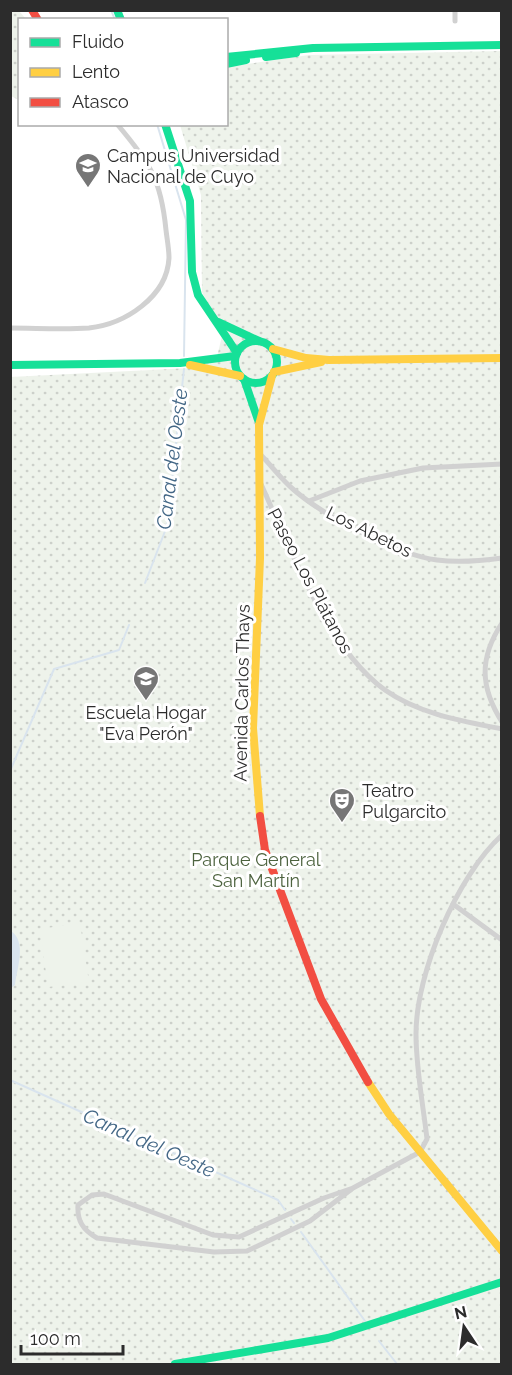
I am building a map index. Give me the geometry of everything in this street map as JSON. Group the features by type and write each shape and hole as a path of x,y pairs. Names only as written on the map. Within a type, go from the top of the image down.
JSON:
{"street":[{"path":"455,10 455,21"},
{"path":"228,57 283,49 501,45"},
{"path":"228,64 347,47"},
{"path":"10,328 90,328 134,312 152,298 160,288 169,258 162,195 148,162 119,126"},
{"path":"166,126 190,201 194,283 204,305 217,321 236,354 236,370 242,378"},
{"path":"170,135 171,126"},
{"path":"217,321 273,349 306,358 329,360 501,358"},
{"path":"10,365 180,363 236,354 245,344 259,341"},
{"path":"273,349 276,357 273,374"},
{"path":"180,363 260,383 273,374 329,360"},
{"name":"Avenida Carlos Thays","path":"273,374 259,425 258,452 260,558 254,738 257,798 265,850 309,971 333,1023 390,1114 501,1251"},
{"name":"Avenida Carlos Thays","path":"242,378 259,425"},
{"name":"Los Abetos","path":"258,452 294,490 309,501 335,518 406,553 436,560 501,558"},
{"path":"309,501 360,481 423,468 501,464"},
{"name":"Paseo Los Plátanos","path":"259,480 304,577 350,658 386,690 437,716 501,729"},
{"path":"501,623 485,656 483,674 487,694 501,722"},
{"path":"353,1188 310,1221 247,1251 214,1252 97,1238 87,1233 77,1215 78,1205 84,1199 104,1194 213,1234 239,1237 324,1198 353,1188 420,1152 428,1139 416,1033 421,986 453,904 493,843 501,835"},
{"path":"453,904 501,940"},
{"path":"175,1365 328,1338 501,1282"}],"green space":[{"path":"11,10 19,11 25,18 18,18 18,100 11,96"},
{"name":"Parque General San Martín","path":"501,51 501,1364 11,1364 10,377 191,368 216,361 222,336 202,292 201,195 180,126 228,126 228,67 309,55"},
{"path":"80,923 89,982 48,987 40,929"}],"shaded area":[{"path":"11,931 16,936 20,948 15,985 11,988"}],"waterway":[{"path":"111,10 114,18"},
{"name":"Canal del Oeste","path":"158,126 186,220 184,356"},
{"name":"Canal del Oeste","path":"145,583 167,526 184,369"},
{"name":"Canal del Oeste","path":"10,771 54,669 119,650 129,625"},
{"name":"Canal del Oeste","path":"10,1080 278,1200 285,1210"},
{"path":"291,1219 294,1223"},
{"name":"Canal del Oeste","path":"301,1232 365,1321"},
{"name":"Canal del Oeste","path":"379,1341 397,1364"}],"traffic: fast":[{"path":"117,10 120,18"},
{"path":"228,57 313,48 502,45"},
{"path":"266,57 296,53"},
{"path":"228,64 246,60"},
{"path":"166,126 190,201 192,272 198,295 237,353"},
{"path":"218,322 259,341"},
{"path":"256,341 271,347 277,362 271,377 256,383 241,377 235,362 241,347 256,341"},
{"path":"10,365 180,363 235,356"},
{"path":"244,379 258,420"},
{"path":"175,1364 328,1338 502,1282"}],"traffic: slow":[{"path":"273,349 306,358 329,360 502,358"},
{"path":"274,372 321,362"},
{"path":"190,365 240,376"},
{"path":"260,816 253,728 260,558 259,425 272,376"},
{"path":"368,1082 389,1114 502,1251"}],"traffic: jam":[{"path":"32,10 37,18"},
{"path":"260,816 265,850 321,999 368,1082"}],"place":[{"name":"Campus Universidad Nacional de Cuyo","path":"88,189"},
{"name":"Escuela Hogar \"Eva Perón\"","path":"146,702"},
{"name":"Teatro Pulgarcito","path":"342,824"}]}
